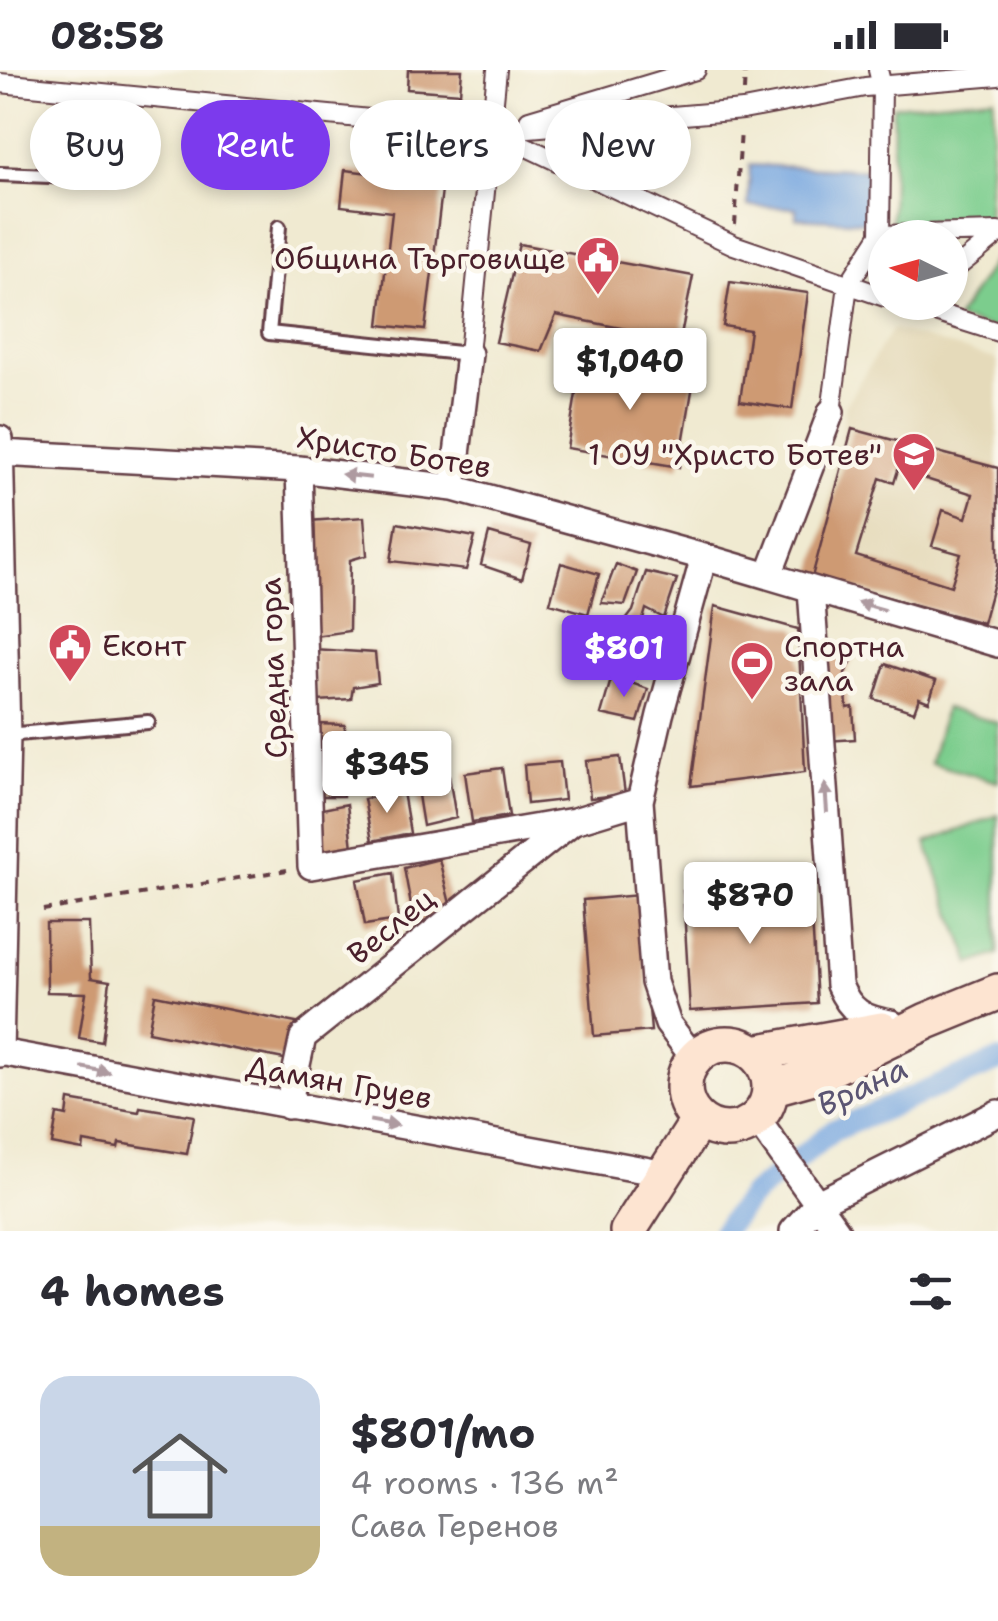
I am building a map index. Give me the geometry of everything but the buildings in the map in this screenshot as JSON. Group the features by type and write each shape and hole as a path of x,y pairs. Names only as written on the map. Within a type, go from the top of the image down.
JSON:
{"main road":[{"path":"765,1114 768,1072 754,1053 743,1046 717,1044 694,1058 683,1083 690,1110 699,1120 722,1130 746,1126 765,1114 817,1075 917,1023 998,992"},
{"path":"754,1053 917,1023"},
{"path":"628,1231 699,1120"}],"street":[{"path":"495,100 497,70"},
{"path":"525,121 696,70"},
{"path":"525,128 743,110 880,78 998,76"},
{"path":"0,83 58,78 350,114"},
{"path":"880,78 880,220"},
{"path":"525,146 734,245 868,292"},
{"path":"453,488 487,190"},
{"path":"968,234 998,233"},
{"path":"968,258 998,233"},
{"path":"769,576 830,412 848,286 868,254"},
{"path":"962,320 998,332"},
{"path":"0,438 8,734 0,1053"},
{"name":"Христо Ботев","path":"0,454 300,469 453,488 704,556 998,644"},
{"name":"Средна гора","path":"300,469 312,866"},
{"path":"694,1058 668,1024 654,982 640,802 704,556"},
{"path":"812,589 839,984 852,1010 865,1018 917,1023"},
{"path":"312,866 574,821 640,802"},
{"name":"Веслец","path":"288,1106 303,1037 574,821"},
{"name":"Дамян Груев","path":"0,1053 666,1174"},
{"path":"793,1231 814,1198 998,1112"},
{"path":"765,1114 837,1231"}],"lane":[{"path":"0,174 30,175"},
{"path":"279,226 269,333 469,354"},
{"path":"8,734 148,722"}],"path":[{"path":"734,245 745,70"},
{"path":"43,910 312,866"}],"shaded area":[{"name":"1 ОУ \"Христо Ботев\"","path":"892,329 998,360 998,625 814,580 846,404"}],"green space":[{"path":"994,97 988,219 891,220 893,106"},
{"path":"998,254 998,330 960,320 968,320 968,300"},
{"path":"945,708 998,723 998,782 930,763"},
{"path":"998,815 998,954 971,964 926,843"}],"water":[{"path":"750,165 872,170 868,222 796,218 796,208 748,206"}],"waterway":[{"name":"Врана","path":"723,1231 750,1197 834,1130 998,1061"}],"place":[{"name":"Община Търговище","path":"598,296"},
{"name":"1 ОУ \"Христо Ботев\"","path":"914,492"},
{"name":"Еконт","path":"70,683"},
{"name":"Спортна зала","path":"752,701"}]}
